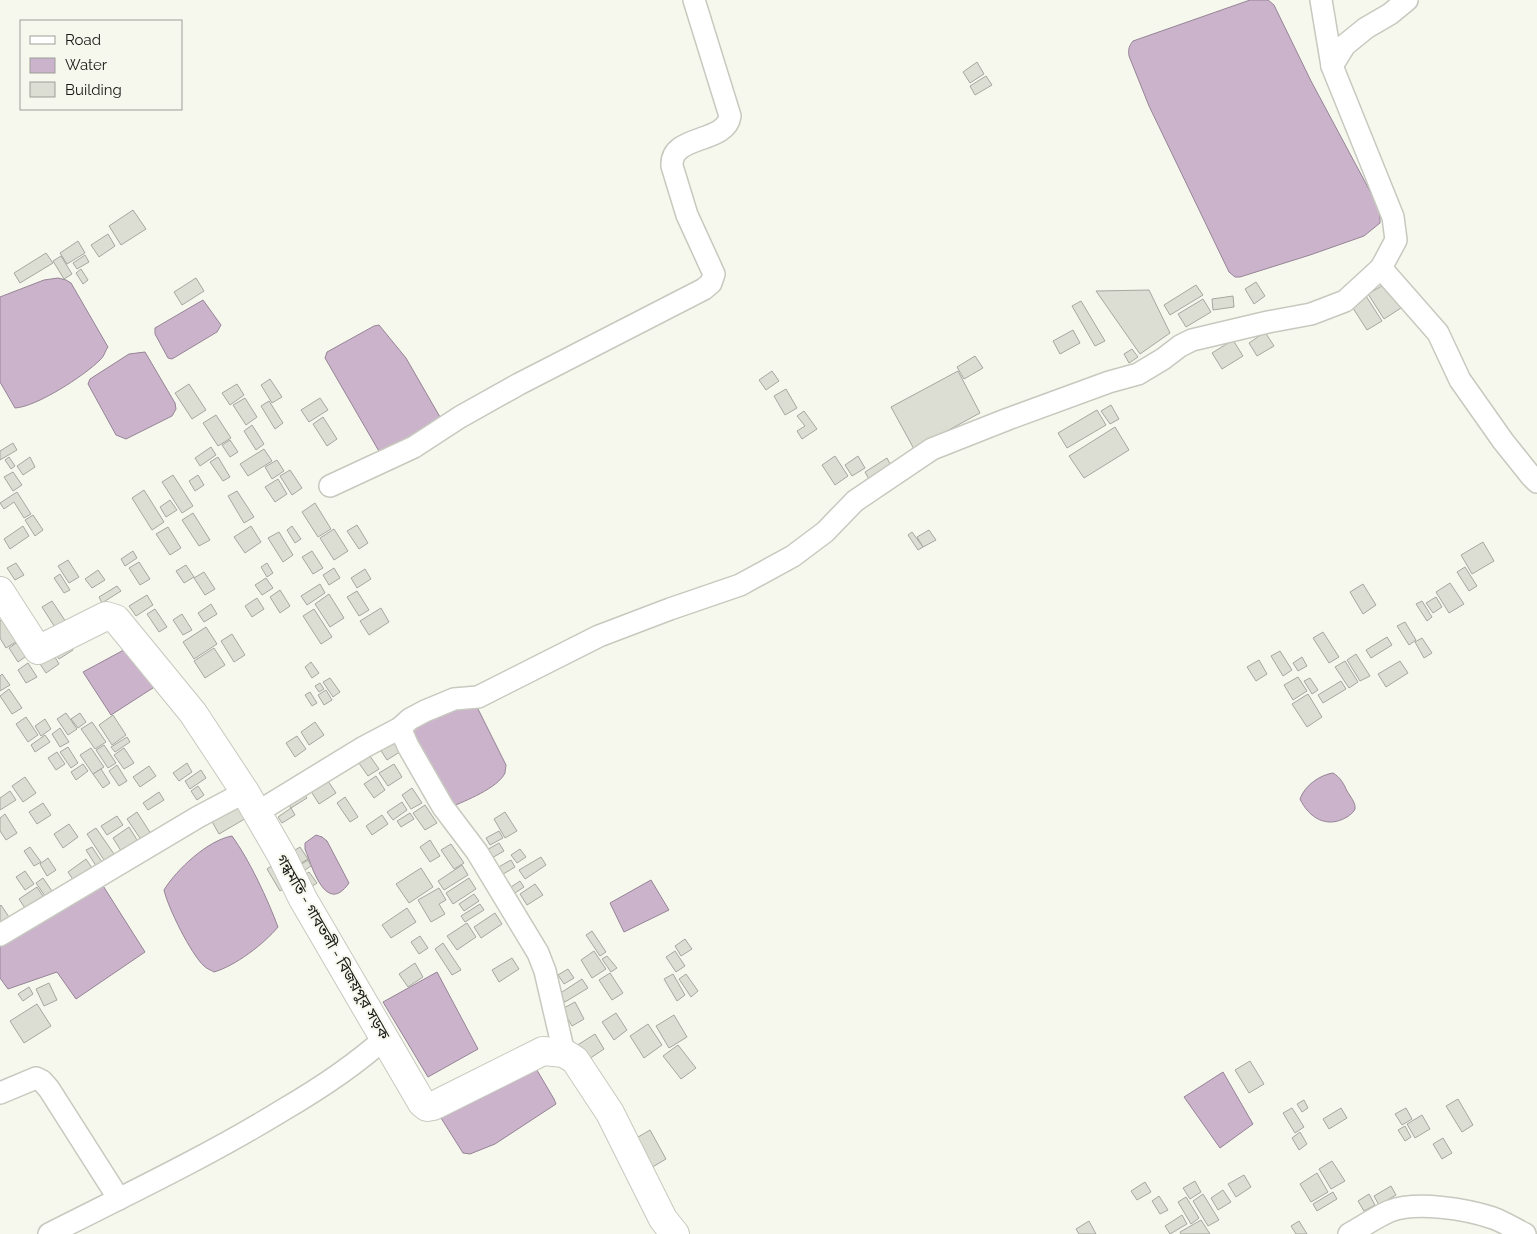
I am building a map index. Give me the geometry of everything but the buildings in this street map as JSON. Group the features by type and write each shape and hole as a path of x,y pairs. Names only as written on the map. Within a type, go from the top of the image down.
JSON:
{"main road":[{"name":"গন্ধমতি - গাবতলী - বিজয়পুর সড়ক","path":"0,591 38,650 106,616 116,619 193,713 250,802 277,848 303,899 422,1103 432,1106 543,1051 564,1053"},
{"path":"564,1053 575,1060 610,1112 663,1219 675,1234"}],"street":[{"path":"330,486 414,447 460,417 494,398 704,289 711,283 714,274 687,215 671,160 680,147 705,139 730,121 694,0"},
{"path":"0,935 198,817 250,802 364,747 400,728 410,719 425,711 454,699 482,695 598,636 670,609 740,586 793,556 826,532 856,501 932,449 1109,382 1138,374 1192,340 1311,314 1345,301 1381,268 1396,240 1393,217 1332,66 1322,0"},
{"path":"1332,66 1345,44 1366,28 1390,14 1407,0"},
{"path":"1381,268 1438,333 1460,380 1503,441 1537,482"},
{"path":"400,728 442,807 477,852 538,953 545,971 564,1053"},
{"path":"49,1234 245,1134 312,1093 355,1063 384,1038"},
{"path":"0,1093 36,1078 42,1081 119,1199"},
{"path":"1349,1234 1390,1211 1430,1207 1455,1208 1494,1219 1525,1234"}],"water":[{"path":"1250,0 1268,0 1274,5 1311,81 1378,206 1380,223 1364,236 1310,255 1235,277 1229,272 1149,106 1129,56 1129,51 1133,41"},
{"path":"58,278 71,283 108,347 101,359 93,367 72,382 47,397 15,408 0,382 0,297 44,280"},
{"path":"203,300 221,325 217,332 172,359 168,358 155,334 155,328"},
{"path":"379,325 406,358 440,417 440,420 408,444 380,453 325,358 327,352"},
{"path":"145,352 175,403 176,409 172,416 126,439 116,435 88,384 90,379 129,354"},
{"path":"133,645 156,686 111,715 83,672"},
{"path":"474,701 506,765 505,773 489,789 451,807 408,738 410,720"},
{"path":"1333,773 1343,783 1354,802 1355,809 1347,817 1326,822 1319,820 1308,812 1300,799 1305,789 1314,781"},
{"path":"316,835 327,841 349,883 341,892 333,894 327,891 321,885 312,867 305,849 305,843"},
{"path":"232,836 258,880 278,927 249,954 231,965 214,972 206,968 193,952 175,919 164,890 184,865 194,857 213,843"},
{"path":"651,880 669,910 624,932 610,903"},
{"path":"100,881 145,952 76,999 57,972 8,989 0,978 0,939"},
{"path":"437,972 478,1049 428,1077 383,1002"},
{"path":"531,1060 556,1104 495,1144 470,1154 463,1153 441,1118 439,1110"},
{"path":"1223,1072 1253,1124 1220,1148 1184,1097"}]}
